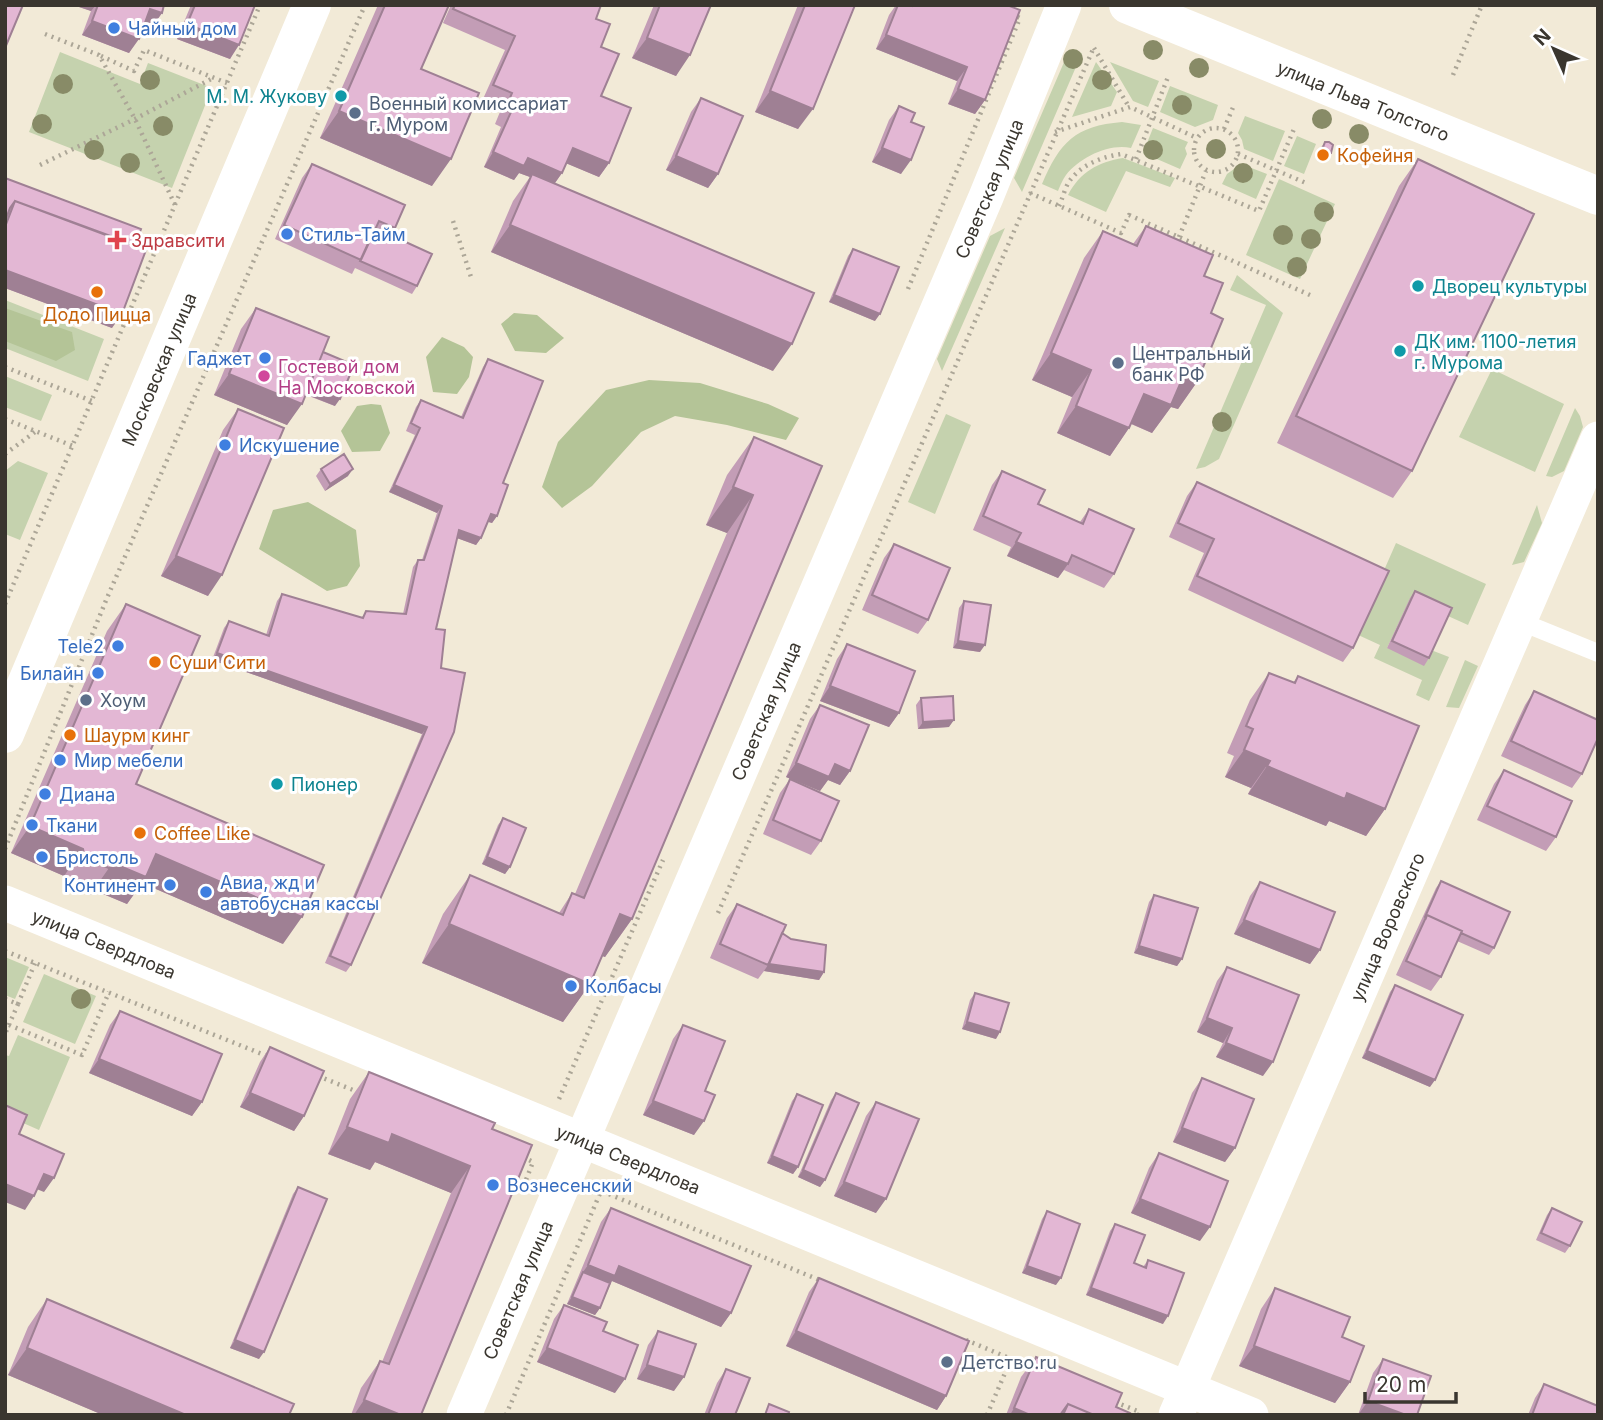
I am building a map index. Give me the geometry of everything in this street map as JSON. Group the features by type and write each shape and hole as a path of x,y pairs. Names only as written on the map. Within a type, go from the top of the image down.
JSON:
{"street":[{"name":"Московская улица","path":"5,734 312,5"},
{"name":"Советская улица","path":"464,1415 976,222 1065,5"},
{"name":"улица Льва Толстого","path":"1128,5 1598,196"},
{"name":"улица Воровского","path":"1182,1402 1598,439"},
{"name":"улица Свердлова","path":"5,902 582,1138 1182,1402 1251,1415"}],"lane":[{"path":"1519,621 1598,653"}],"path":[{"path":"5,604 260,5"},
{"path":"5,849 107,598 365,5"},
{"path":"1452,75 1482,5"},
{"path":"1010,13 1020,18"},
{"path":"45,34 134,71 144,50 228,83"},
{"path":"717,915 1094,47 1130,107 1198,138"},
{"path":"99,55 135,119 175,206"},
{"path":"1136,159 1168,77"},
{"path":"40,165 214,78"},
{"path":"1224,129 1234,105"},
{"path":"1055,132 1130,107"},
{"path":"1215,128 1224,129 1233,135 1238,144 1238,154 1232,166 1220,173 1206,171 1197,163 1193,150 1198,138 1205,131 1215,128"},
{"path":"1059,206 1070,180 1104,157 1121,154 1259,211 1294,129"},
{"path":"1238,154 1306,183"},
{"path":"1179,237 1206,171"},
{"path":"1030,193 1121,233 1129,215 1310,295"},
{"path":"453,221 471,277"},
{"path":"5,367 92,401"},
{"path":"5,419 73,446"},
{"path":"5,454 36,431"},
{"path":"5,951 272,1058"},
{"path":"5,1034 35,962"},
{"path":"9,1025 82,1055 109,992"},
{"path":"5,999 18,1004"},
{"path":"310,1073 360,1093"},
{"path":"521,1157 533,1162 523,1187"},
{"path":"506,1415 601,1191 828,1284"},
{"path":"956,1336 1037,1369"},
{"path":"987,1415 1011,1359"},
{"path":"1114,1401 1140,1412 1139,1415"}],"green space":[{"path":"60,52 140,84 148,63 212,88 172,188 29,132"},
{"path":"1068,53 1082,53 1022,192 1014,178"},
{"path":"1096,62 1117,92 1111,106 1072,117"},
{"path":"1110,62 1159,81 1148,107 1133,101"},
{"path":"1170,86 1218,105 1213,120 1195,127 1160,112"},
{"path":"1245,116 1285,131 1273,161 1244,149 1238,133"},
{"path":"1122,122 1141,125 1131,148 1104,150 1086,158 1066,175 1058,191 1042,184 1055,157 1071,139 1092,127"},
{"path":"1153,128 1188,142 1185,148 1187,154 1180,169 1143,153"},
{"path":"1297,136 1316,144 1304,174 1284,166"},
{"path":"1123,158 1175,178 1170,187 1126,171 1106,212 1068,195 1078,180 1091,169"},
{"path":"1241,164 1267,174 1256,199 1222,184 1227,174"},
{"path":"1279,179 1335,204 1300,279 1246,255"},
{"path":"1005,228 942,371 937,359 990,236"},
{"path":"1237,275 1283,313 1219,459 1196,469 1266,305 1230,290"},
{"path":"5,300 104,339 88,381 5,348"},
{"path":"5,308 72,332 75,350 56,361 5,341"},
{"path":"514,313 537,315 564,338 546,353 515,351 501,324"},
{"path":"442,337 464,347 473,357 469,377 457,394 433,392 426,357"},
{"path":"1492,369 1564,404 1535,472 1459,437"},
{"path":"5,376 52,395 41,421 5,407"},
{"path":"649,380 700,383 768,404 799,418 786,440 727,425 675,416 641,432 592,486 562,508 542,487 558,442 606,390"},
{"path":"381,405 390,433 380,451 352,452 341,431 357,406"},
{"path":"1575,408 1583,427 1564,471 1552,477 1546,476"},
{"path":"946,414 971,425 935,514 908,502"},
{"path":"18,461 48,473 20,540 5,534 5,471"},
{"path":"308,502 356,530 360,566 347,586 327,591 259,549 273,510"},
{"path":"1537,505 1542,523 1524,562 1512,565"},
{"path":"1396,543 1486,584 1468,625 1410,599 1387,648 1431,650 1449,657 1429,701 1416,695 1422,680 1374,658 1380,645 1356,634"},
{"path":"1465,660 1478,666 1459,708 1446,707"},
{"path":"5,957 29,967 15,999 5,995"},
{"path":"44,974 96,996 75,1044 23,1022"},
{"path":"18,1035 70,1057 39,1130 5,1115 5,1055 9,1056"}],"building":[{"path":"5,5 23,5 5,48"},
{"path":"98,5 164,5 162,13 150,9 139,39 92,21"},
{"path":"195,5 255,5 239,45 187,24"},
{"path":"385,5 449,5 421,69 479,93 451,159 339,111"},
{"path":"455,5 601,5 596,19 610,24 601,47 619,54 601,96 631,108 609,163 573,148 562,173 528,158 524,166 493,152 511,112 505,110 512,93 493,85 515,36 453,9"},
{"path":"660,5 711,5 690,55 647,38"},
{"path":"805,5 855,5 813,109 770,91"},
{"path":"898,5 1007,5 1020,10 985,100 958,89 967,67 886,35"},
{"path":"701,98 743,116 718,174 676,156"},
{"path":"899,106 915,113 911,122 924,127 911,160 882,148"},
{"path":"1325,142 1333,145 1331,153 1322,150"},
{"path":"1418,159 1534,214 1412,471 1296,416"},
{"path":"312,164 405,205 395,228 379,221 361,260 284,225"},
{"path":"532,174 814,293 792,344 510,225"},
{"path":"5,178 141,229 135,245 15,201 5,221"},
{"path":"15,201 146,250 122,314 5,270 5,227"},
{"name":"Центральный банк РФ","path":"1146,226 1213,255 1204,276 1223,283 1211,313 1223,319 1197,382 1183,377 1171,405 1144,394 1129,428 1076,406 1091,370 1051,353 1103,231 1137,246"},
{"path":"375,228 432,254 417,286 360,261"},
{"path":"853,249 899,267 880,314 834,295"},
{"path":"256,308 329,337 302,404 229,374"},
{"path":"323,352 354,365 340,399 309,387"},
{"path":"488,359 543,381 503,483 508,485 497,516 491,514 481,538 459,530 436,629 445,630 441,668 465,673 454,732 351,965 330,956 427,727 217,653 229,621 269,636 282,594 363,618 366,611 406,614 418,560 424,560 442,506 394,485 420,428 411,423 421,400 463,418"},
{"path":"238,409 284,428 222,575 176,556"},
{"path":"754,437 822,466 632,919 620,914 590,984 449,924 470,875 563,915 572,893 584,898 753,495 733,487"},
{"path":"344,454 353,469 330,484 321,469"},
{"path":"1002,471 1045,490 1038,504 1083,524 1089,509 1134,529 1114,574 1072,555 1068,564 1016,542 1021,533 983,516"},
{"path":"1197,482 1389,571 1353,648 1197,576 1214,539 1178,523"},
{"path":"894,544 950,568 928,620 872,595"},
{"path":"1415,591 1452,608 1429,658 1392,641"},
{"path":"964,601 991,605 985,645 958,641"},
{"path":"126,604 200,636 136,784 324,865 302,917 156,854 146,877 115,864 109,868 85,858 83,849 30,826"},
{"path":"847,644 915,671 899,713 830,686"},
{"path":"1269,673 1295,683 1298,676 1419,726 1385,809 1347,793 1345,799 1267,766 1270,761 1244,750 1253,729 1246,726"},
{"path":"1534,691 1598,720 1598,738 1582,774 1511,741"},
{"path":"953,696 954,720 923,722 921,698"},
{"path":"820,705 869,725 850,771 835,764 829,777 796,763"},
{"path":"1504,770 1572,801 1556,837 1487,806"},
{"path":"790,779 839,801 821,841 773,820"},
{"path":"503,818 526,828 510,867 487,857"},
{"path":"1441,881 1510,912 1494,948 1427,915 1425,917"},
{"path":"1260,882 1335,912 1320,950 1244,920"},
{"path":"1154,895 1198,908 1182,959 1139,946"},
{"path":"737,904 786,925 768,965 720,944"},
{"path":"1427,915 1462,931 1441,977 1406,961"},
{"path":"782,933 791,939 826,945 824,972 769,964"},
{"path":"1227,967 1299,995 1273,1062 1226,1043 1232,1028 1207,1018"},
{"path":"1395,985 1463,1015 1435,1080 1367,1051"},
{"path":"975,993 1009,1003 1000,1032 967,1022"},
{"path":"120,1011 222,1054 202,1102 99,1059"},
{"path":"683,1025 725,1041 705,1091 715,1095 704,1121 653,1101"},
{"path":"270,1047 324,1071 304,1116 250,1093"},
{"path":"369,1072 495,1123 492,1129 532,1145 421,1415 401,1415 364,1400 380,1361 389,1364 470,1166 392,1134 389,1143 347,1127"},
{"path":"1202,1078 1254,1099 1235,1148 1182,1128"},
{"path":"836,1093 859,1103 825,1180 803,1170"},
{"path":"797,1094 823,1105 798,1167 772,1156"},
{"path":"876,1102 919,1119 886,1199 844,1182"},
{"path":"5,1105 27,1115 19,1134 64,1154 54,1178 44,1174 34,1196 5,1184"},
{"path":"1159,1153 1228,1181 1210,1227 1140,1199"},
{"path":"298,1187 327,1199 264,1352 235,1340"},
{"path":"611,1208 751,1266 731,1313 619,1266 615,1276 588,1265"},
{"path":"1552,1208 1582,1222 1570,1246 1541,1233"},
{"path":"1047,1211 1080,1224 1061,1278 1027,1266"},
{"path":"1115,1224 1145,1235 1134,1263 1146,1268 1148,1260 1184,1273 1168,1316 1091,1288"},
{"path":"583,1272 610,1283 600,1308 572,1297"},
{"path":"819,1278 969,1341 946,1396 796,1331"},
{"path":"1275,1288 1350,1317 1342,1337 1364,1346 1350,1382 1254,1346"},
{"path":"47,1299 294,1404 289,1415 186,1415 27,1348"},
{"path":"564,1305 607,1322 603,1331 638,1345 625,1379 547,1348"},
{"path":"658,1331 696,1344 684,1377 647,1365"},
{"path":"1036,1357 1122,1393 1116,1407 1130,1413 1129,1415 1094,1415 1068,1404 1060,1415 1030,1415 1014,1408"},
{"path":"1383,1359 1431,1376 1417,1415 1406,1415 1368,1401"},
{"path":"726,1369 750,1378 735,1415 708,1415"},
{"path":"1544,1384 1598,1406 1598,1415 1532,1415"},
{"path":"769,1404 789,1412 788,1415 765,1415"},
{"path":"1068,1404 1094,1415 1063,1415"}],"place":[{"name":"Чайный дом","path":"114,28"},
{"name":"М. М. Жукову","path":"341,96"},
{"name":"Военный комиссариат г. Муром","path":"355,113"},
{"name":"Кофейня","path":"1323,155"},
{"name":"Стиль-Тайм","path":"287,234"},
{"name":"Здравсити","path":"117,240"},
{"name":"Дворец культуры","path":"1418,286"},
{"name":"Додо Пицца","path":"97,292"},
{"name":"ДК им. 1100-летия г. Мурома","path":"1400,351"},
{"name":"Гаджет","path":"265,358"},
{"name":"Центральный банк РФ","path":"1118,363"},
{"name":"Гостевой дом На Московской","path":"264,376"},
{"name":"Искушение","path":"225,445"},
{"name":"Tele2","path":"118,646"},
{"name":"Суши Сити","path":"155,662"},
{"name":"Билайн","path":"98,673"},
{"name":"Хоум","path":"86,700"},
{"name":"Шаурм кинг","path":"70,735"},
{"name":"Мир мебели","path":"60,760"},
{"name":"Пионер","path":"277,784"},
{"name":"Диана","path":"45,794"},
{"name":"Ткани","path":"32,825"},
{"name":"Coffee Like","path":"140,833"},
{"name":"Бристоль","path":"42,857"},
{"name":"Континент","path":"170,885"},
{"name":"Авиа, жд и автобусная кассы","path":"206,892"},
{"name":"Колбасы","path":"571,986"},
{"name":"Вознесенский","path":"493,1185"},
{"name":"Детство.ru","path":"947,1362"}]}
